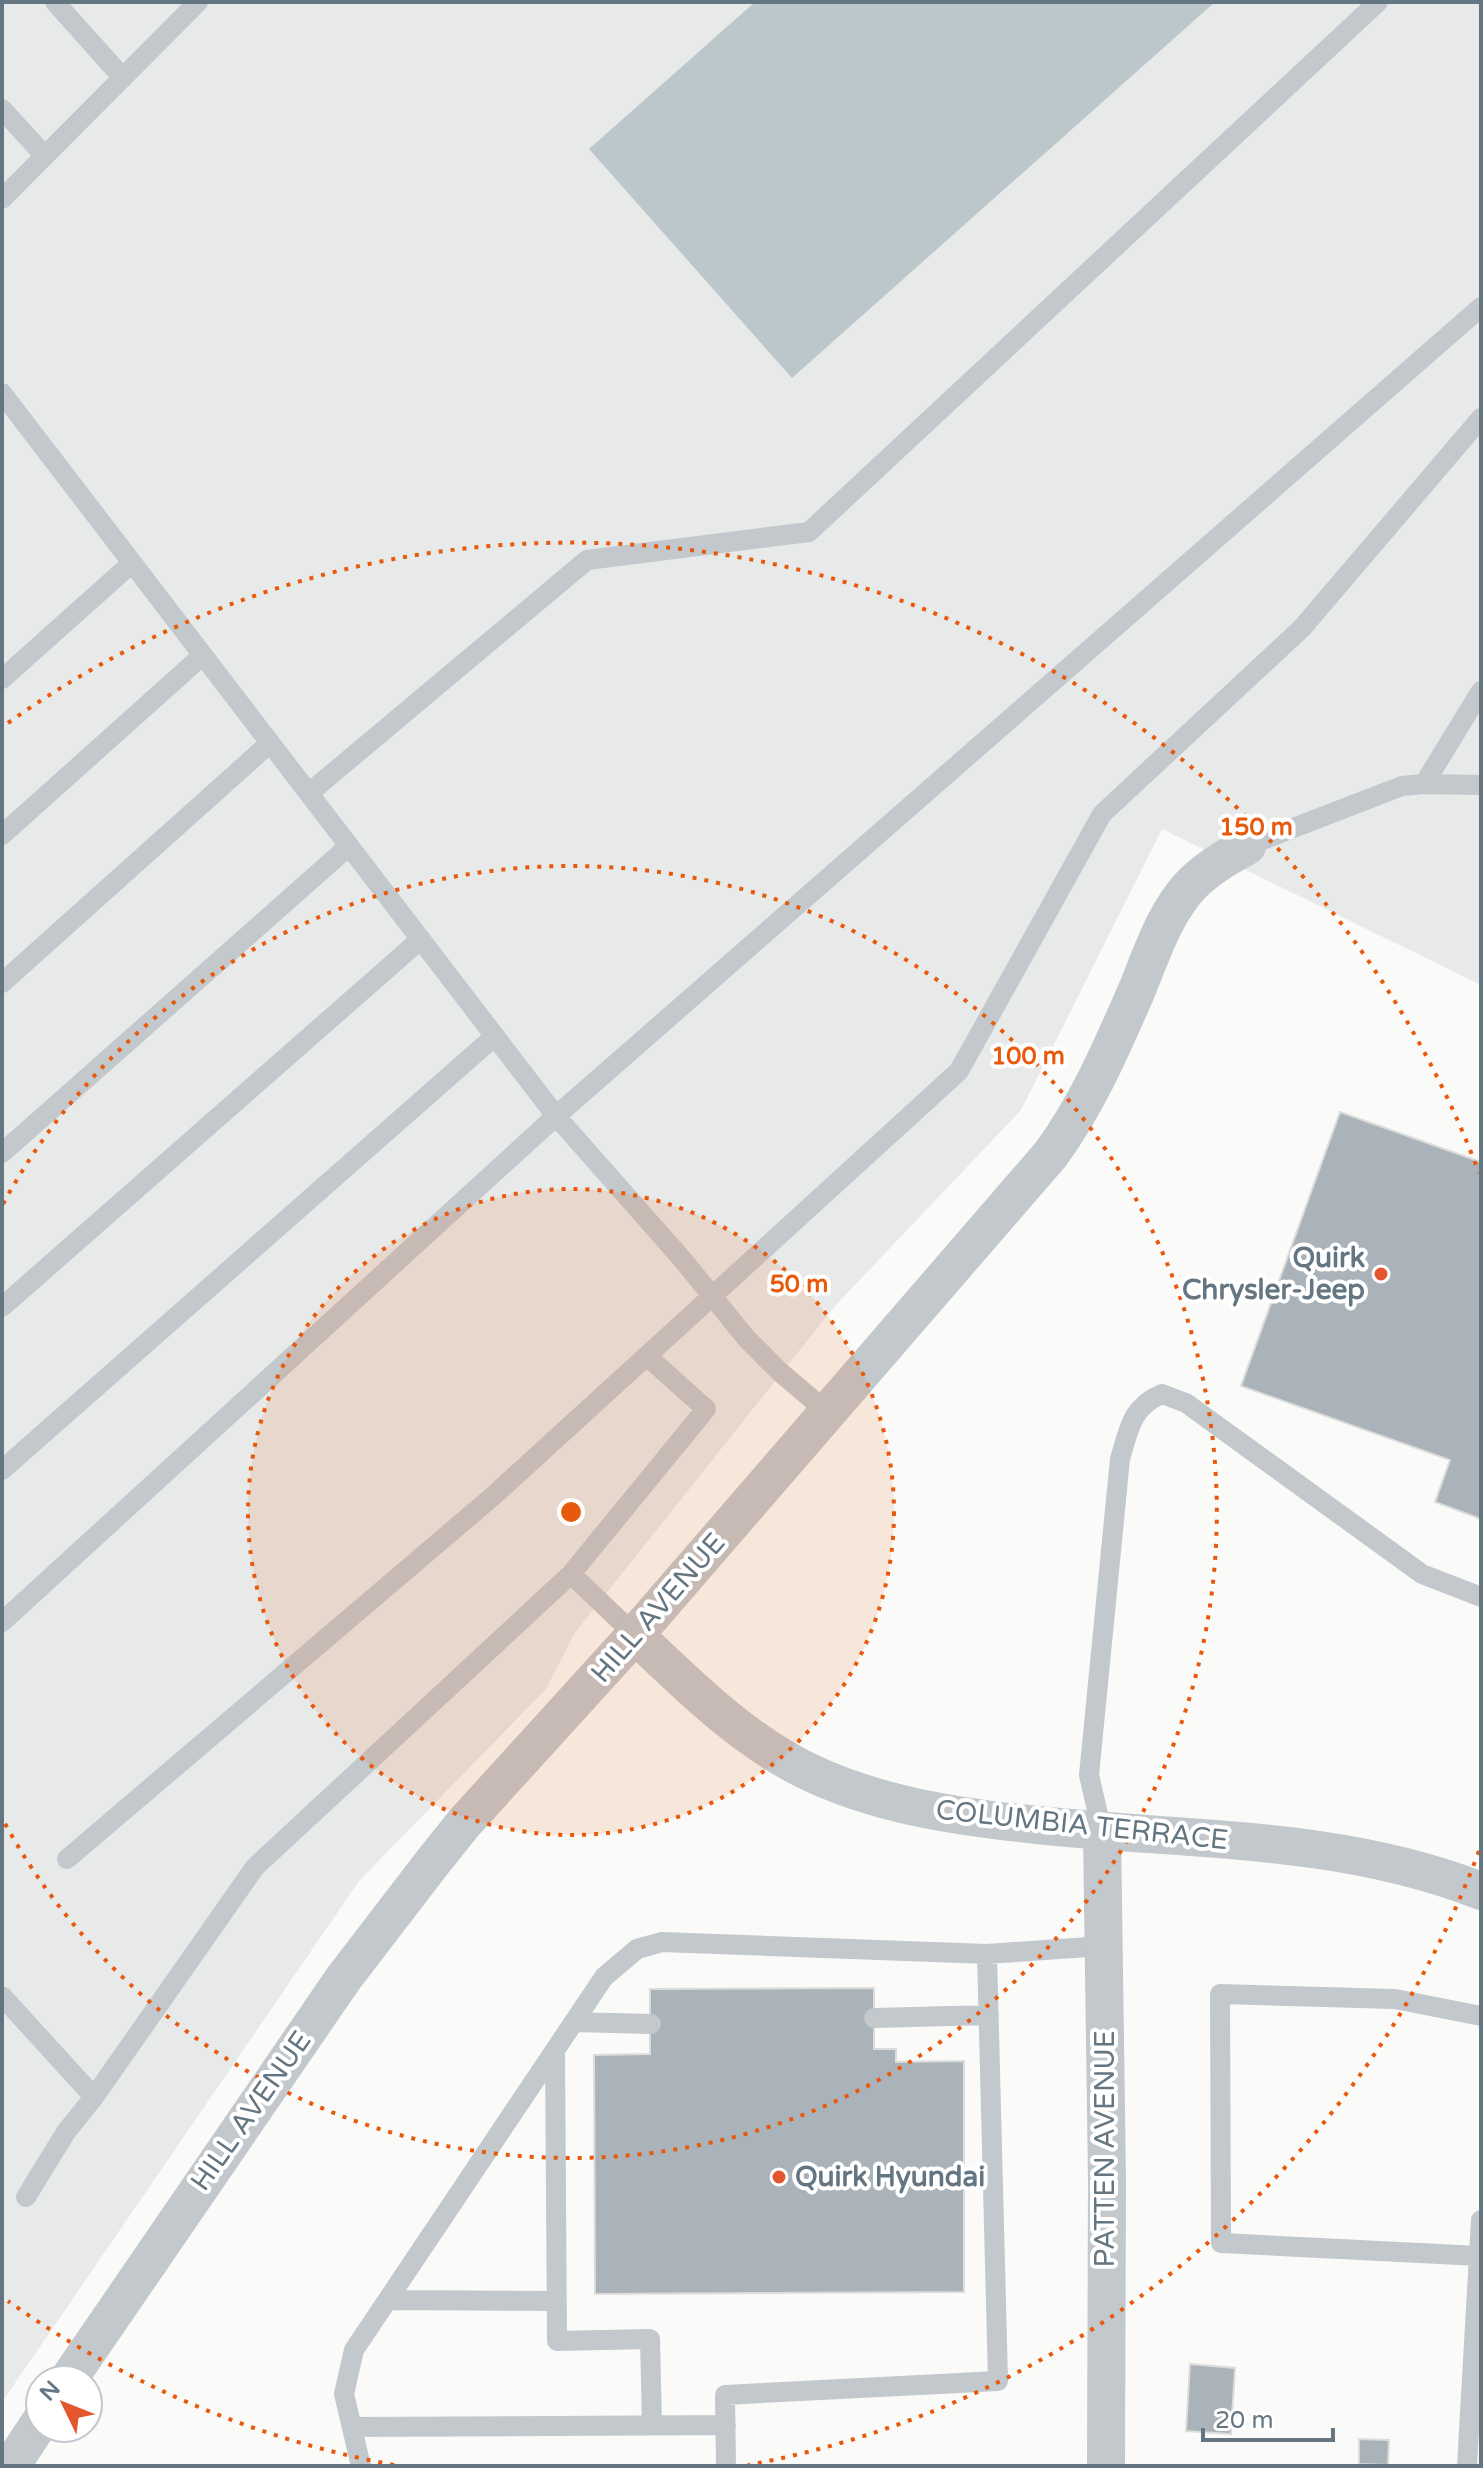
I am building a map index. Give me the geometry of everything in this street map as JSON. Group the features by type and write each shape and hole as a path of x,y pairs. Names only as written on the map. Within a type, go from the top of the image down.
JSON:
{"street":[{"name":"HILL AVENUE","path":"79,2364 327,2001 464,1823 635,1635 1051,1154 1100,1074 1168,918 1191,885 1217,863 1247,846"},
{"name":"COLUMBIA TERRACE","path":"635,1635 749,1737 779,1756 840,1785 901,1804 936,1812 1102,1832 1326,1849 1416,1869 1481,1891"},
{"name":"PATTEN AVENUE","path":"1102,1832 1106,2466"},
{"path":"11,2466 26,2444"}],"lane":[{"path":"55,2 123,78"},
{"path":"2,199 198,2"},
{"path":"309,793 587,560 809,532 1378,2"},
{"path":"2,109 45,156"},
{"path":"2,1622 556,1116 1481,307"},
{"path":"2,393 556,1116 763,1357 826,1411"},
{"path":"67,1859 492,1497 959,1071 1102,814 1302,628 1481,418"},
{"path":"2,679 132,563"},
{"path":"2,835 203,655"},
{"path":"1424,784 1481,691"},
{"path":"2,983 270,743"},
{"path":"1247,846 1402,786 1481,785"},
{"path":"2,1153 349,846"},
{"path":"2,1307 421,939"},
{"path":"2,1470 495,1036"},
{"path":"26,2197 66,2132 94,2097 255,1867 571,1574 706,1409 648,1357"},
{"path":"1102,1832 1089,1775 1120,1459 1131,1421 1146,1401 1162,1394 1186,1403 1422,1574 1481,1597"},
{"path":"571,1574 635,1635"},
{"path":"361,2466 344,2394 354,2350 604,1977 637,1949 662,1942 987,1954 1103,1946"},
{"path":"726,2466 725,2395 998,2381 987,1954"},
{"path":"1479,2256 1221,2243 1220,1994 1395,1999 1481,2016"},
{"path":"2,1996 94,2097"},
{"path":"874,2018 989,2015"},
{"path":"575,2022 651,2024"},
{"path":"555,2051 557,2341 650,2339 652,2425"},
{"path":"1467,2466 1481,2220"},
{"path":"388,2300 555,2301"},
{"path":"352,2427 726,2425"}],"shaded area":[{"path":"2,2 1481,2 1481,985 1162,829 1021,1110 834,1307 574,1634 546,1689 359,1881 28,2364 24,2364 24,2370 2,2402"},
{"path":"755,2 1215,2 792,378 589,149"}],"building":[{"name":"Quirk Chrysler-Jeep","path":"1340,1112 1481,1162 1481,1519 1435,1502 1450,1460 1241,1386"},
{"name":"Quirk Hyundai","path":"874,1988 874,2049 896,2049 896,2062 964,2061 964,2292 595,2294 594,2055 650,2054 650,1989"},
{"path":"1190,2364 1235,2368 1231,2434 1186,2431"},
{"path":"1359,2439 1389,2440 1388,2465 1359,2464"}],"place":[{"name":"Quirk Chrysler-Jeep","path":"1381,1274"},
{"name":"Quirk Hyundai","path":"779,2177"}]}
